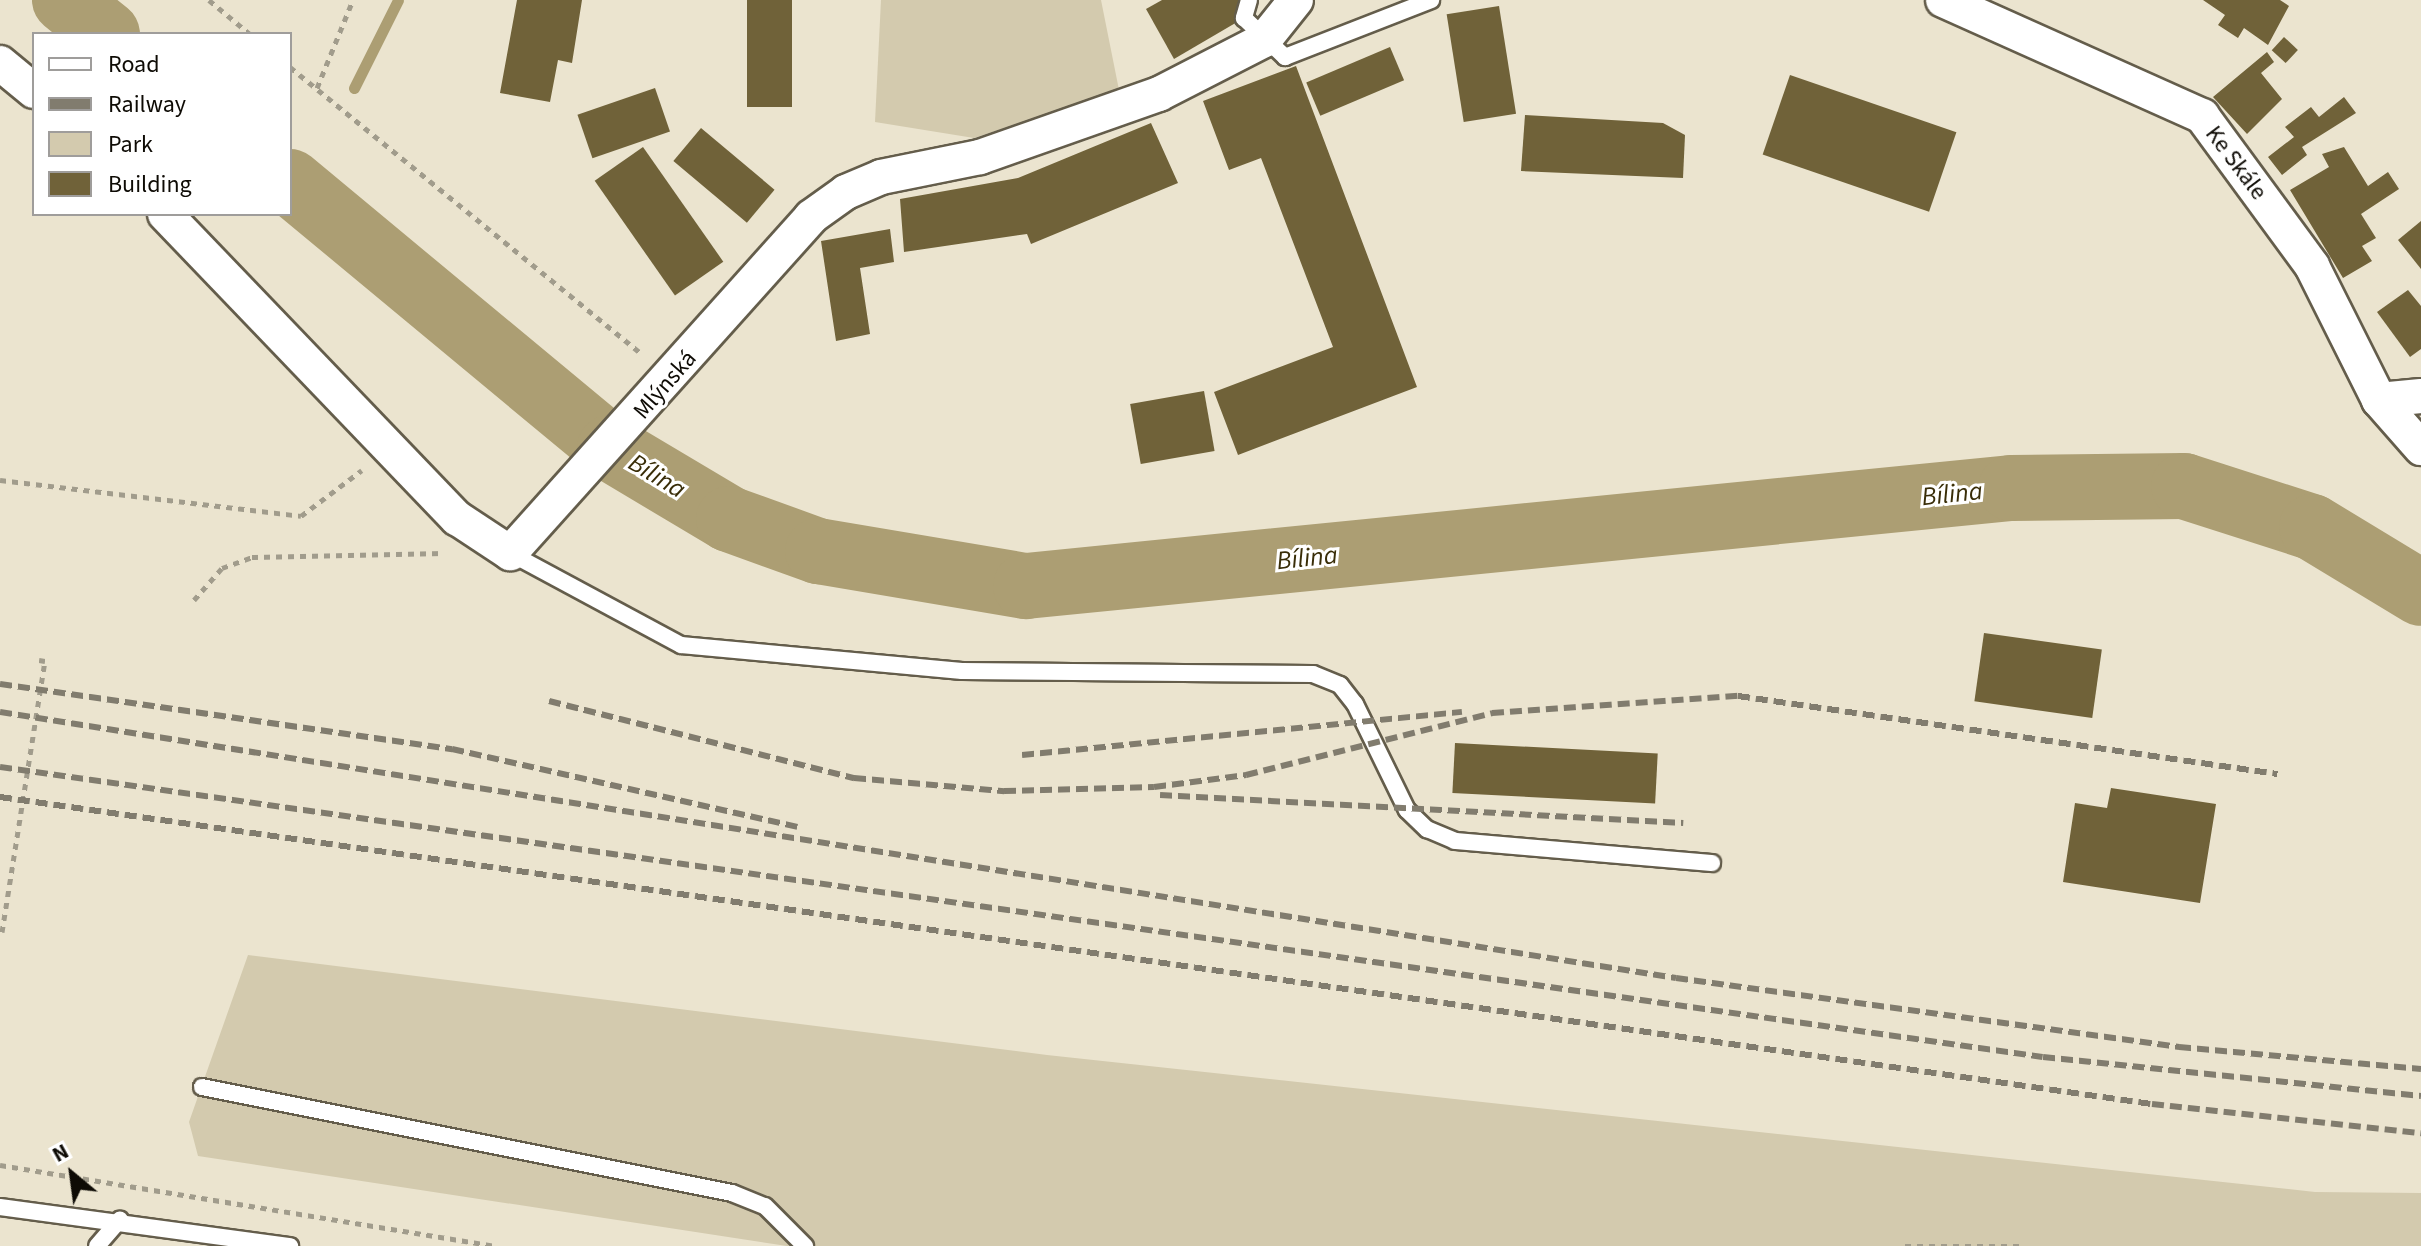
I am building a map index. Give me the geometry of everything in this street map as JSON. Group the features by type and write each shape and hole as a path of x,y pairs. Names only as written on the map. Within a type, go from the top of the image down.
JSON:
{"street":[{"path":"1264,40 1296,0"},
{"name":"Ke Skále","path":"1943,0 2202,116 2312,266 2379,400 2421,448"},
{"name":"Mlýnská","path":"498,545 579,477 642,411 811,217 846,192 881,177 980,157 1159,94 1264,40"},
{"path":"0,63 32,89"},
{"path":"167,216 457,518 498,545"},
{"path":"2379,400 2421,396"}],"lane":[{"path":"1249,0 1244,18 1285,57 1431,0"},
{"path":"498,545 681,645 962,671 1313,674 1340,685 1355,704 1407,810 1427,829 1455,841 1712,863"},
{"path":"202,1087 732,1193 765,1206 805,1246"},
{"path":"0,1207 120,1220 290,1246"},
{"path":"97,1246 120,1220"}],"path":[{"path":"209,0 248,32"},
{"path":"317,88 353,0"},
{"path":"292,69 670,378"},
{"path":"0,480 301,516 390,449"},
{"path":"194,600 222,568 252,557 437,554 498,545"},
{"path":"2,932 34,744 45,661 39,660"},
{"path":"26,743 34,744"},
{"path":"0,1165 495,1246"},
{"path":"1905,1246 2020,1246"}],"green space":[{"path":"881,0 1101,0 1119,90 974,138 875,122"},
{"path":"248,955 1047,1055 2315,1192 2421,1193 2421,1246 787,1246 198,1156 189,1122"}],"building":[{"path":"517,0 582,0 572,63 558,60 550,102 500,93"},
{"path":"747,0 792,0 792,107 747,107"},
{"path":"1162,0 1249,0 1244,18 1174,59 1146,9"},
{"path":"2203,0 2280,0 2289,6 2268,45 2244,28 2238,38 2218,25 2225,15"},
{"path":"1499,6 1516,114 1464,122 1447,14"},
{"path":"2284,37 2298,50 2286,63 2272,50"},
{"path":"1390,47 1404,80 1320,116 1306,83"},
{"path":"2267,52 2274,62 2261,73 2282,99 2247,134 2213,97"},
{"path":"1296,66 1417,387 1238,455 1214,392 1333,347 1261,158 1229,170 1203,101"},
{"path":"1790,75 1956,132 1929,212 1763,154"},
{"path":"655,88 670,131 592,158 577,115"},
{"path":"2344,97 2356,113 2302,147 2307,155 2282,175 2268,157 2294,137 2285,127 2311,107 2319,117"},
{"path":"1525,115 1663,123 1685,135 1683,178 1521,171"},
{"path":"1151,123 1178,183 1031,244 1027,234 904,252 900,199 1018,178"},
{"path":"701,128 775,190 747,223 673,161"},
{"path":"643,147 723,262 675,296 595,181"},
{"path":"2344,147 2368,186 2388,172 2399,189 2361,214 2376,238 2362,246 2372,261 2343,278 2290,190 2329,167 2322,154"},
{"path":"2421,221 2421,269 2398,240"},
{"path":"890,229 894,262 860,268 870,334 836,341 821,241"},
{"path":"2408,290 2421,306 2421,349 2410,357 2377,312"},
{"path":"1204,391 1215,451 1141,464 1130,404"},
{"path":"1984,633 2102,650 2092,718 1974,701"},
{"path":"1455,743 1658,754 1655,804 1452,793"},
{"path":"2111,788 2216,804 2200,903 2063,882 2075,803 2107,808"}],"waterway":[{"name":"Bílina","path":"65,0 105,32"},
{"path":"354,88 398,0"},
{"name":"Bílina","path":"292,184 610,448 729,519 818,551 1026,586 2011,488 2184,486 2312,527 2421,593"}],"railway":[{"path":"0,684 452,749 797,827"},
{"path":"549,701 854,778 1004,791 1154,787 1246,775 1492,713 1738,696 2277,774"},
{"path":"0,712 1676,978 2179,1047 2421,1069"},
{"path":"1022,755 1462,712"},
{"path":"0,767 2043,1057 2421,1096"},
{"path":"1160,795 1683,823"},
{"path":"0,797 2152,1104 2421,1133"}]}
